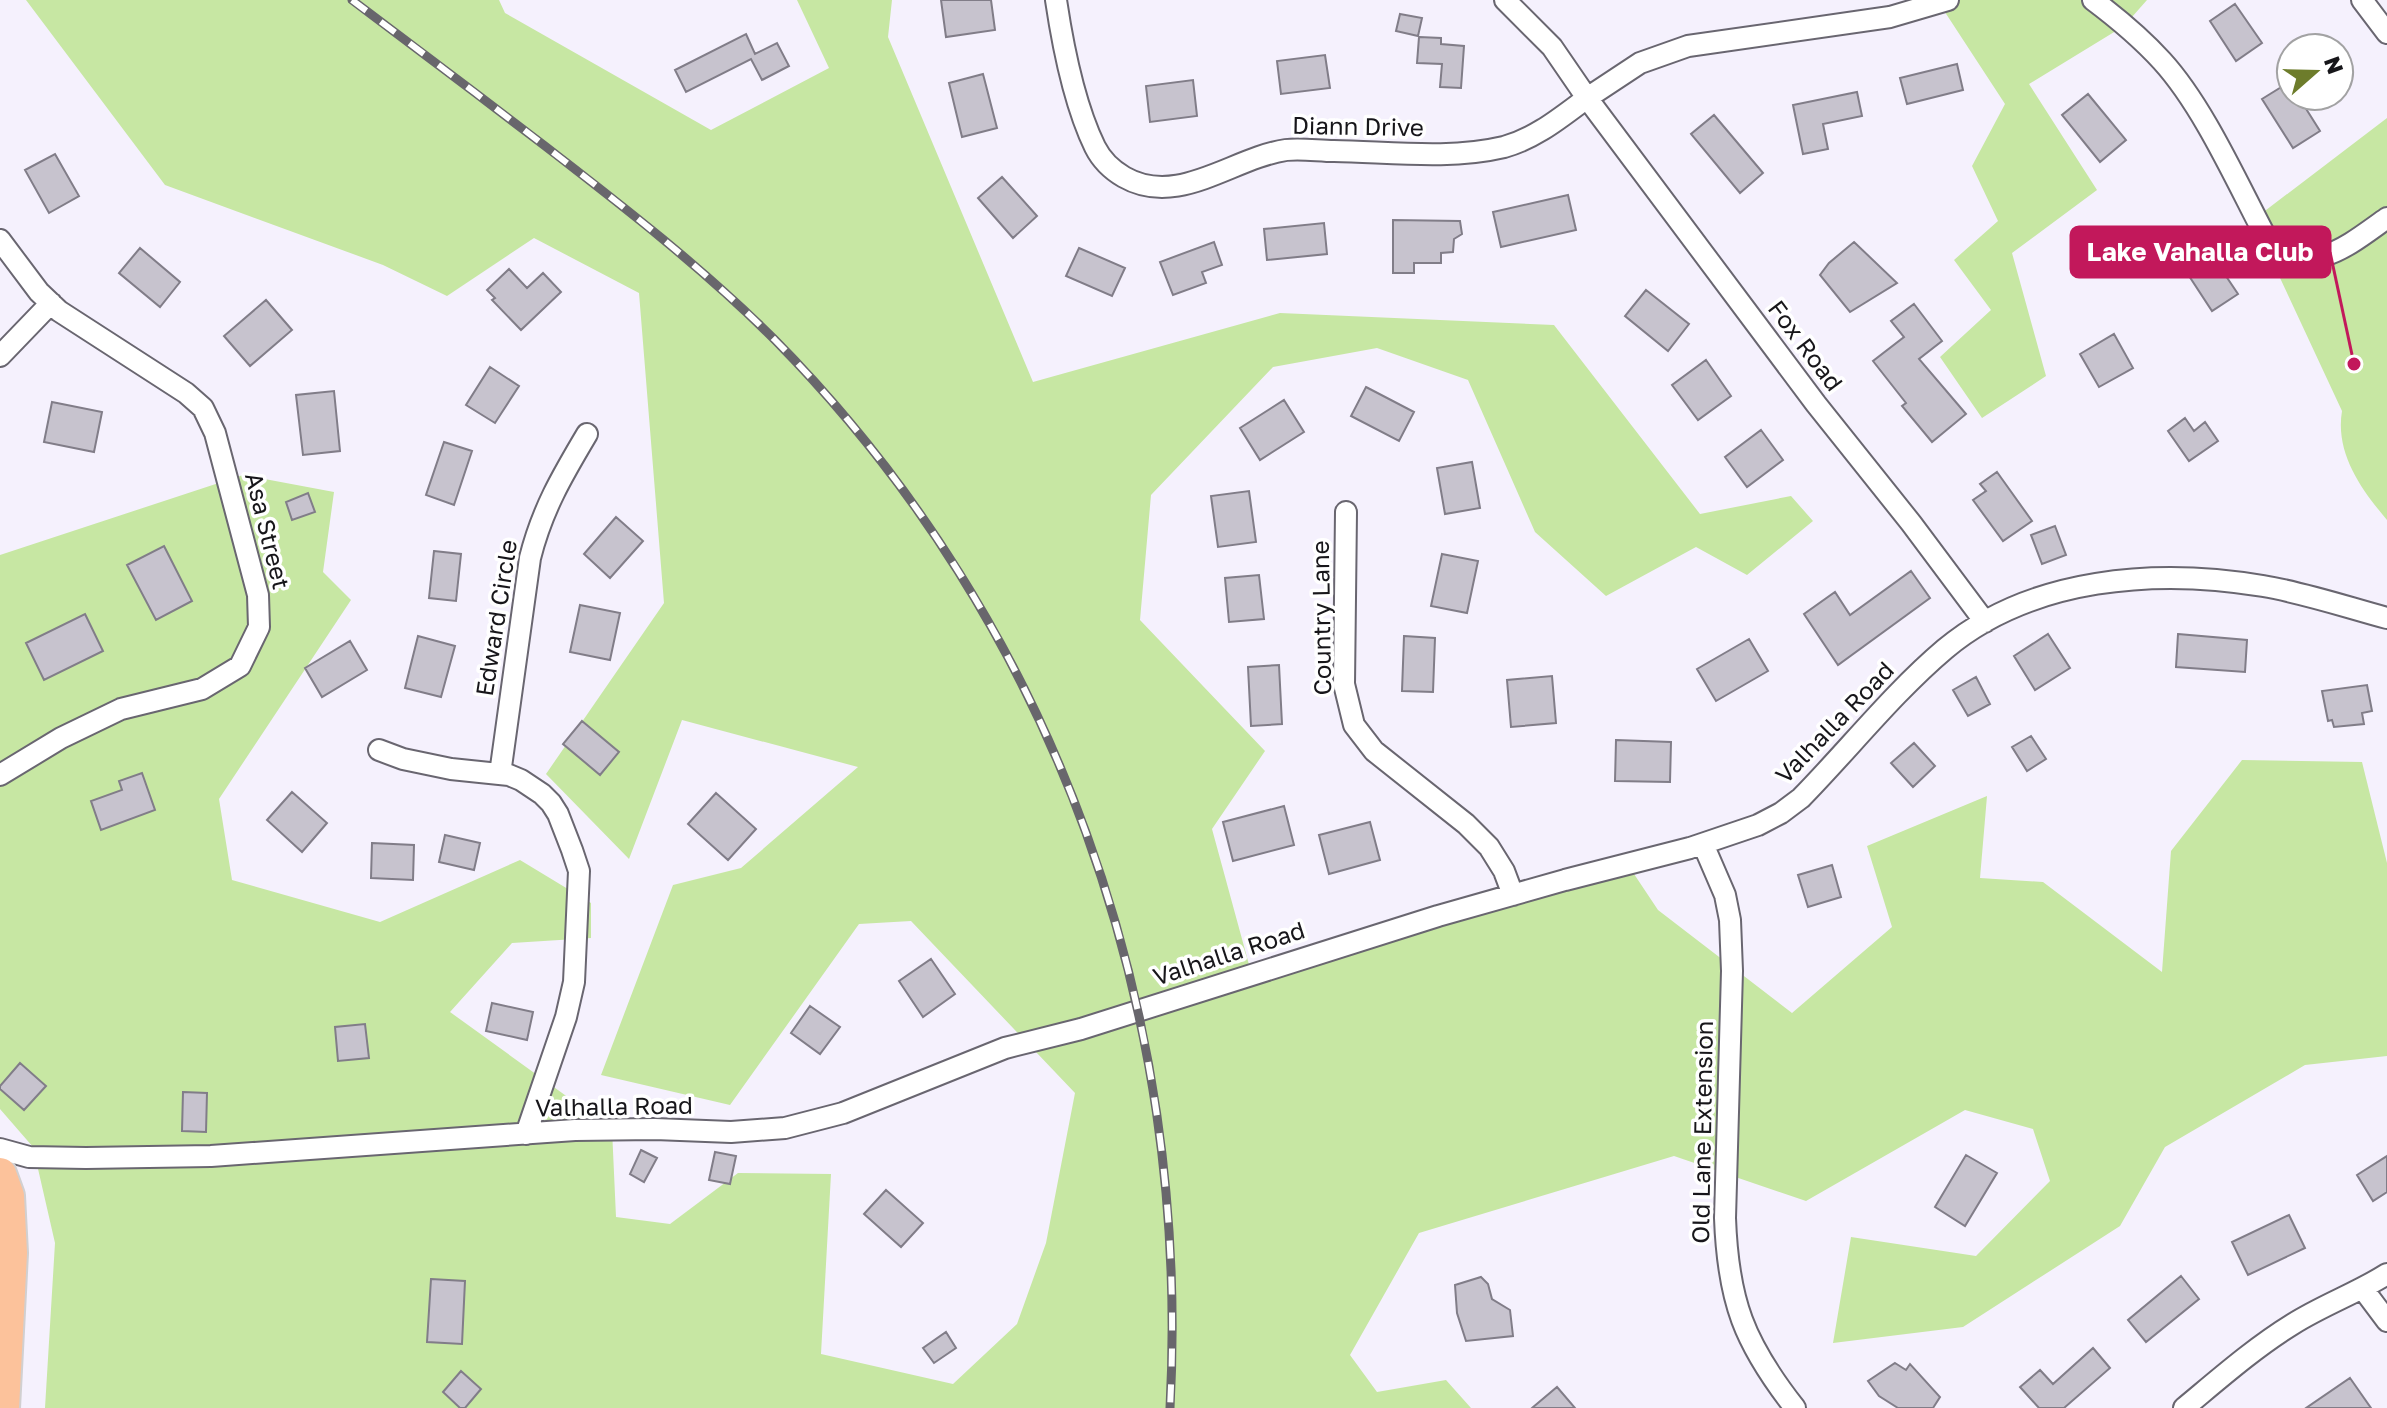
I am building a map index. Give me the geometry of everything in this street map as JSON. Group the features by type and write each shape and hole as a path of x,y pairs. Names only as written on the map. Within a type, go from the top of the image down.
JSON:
{"main road":[{"path":"0,1174 8,1196 11,1253 3,1408"}],"street":[{"name":"Diann Drive","path":"1056,0 1068,62 1095,148 1122,176 1145,186 1171,188 1287,150 1468,154 1506,146 1536,136 1617,76 1640,63 1688,46 1890,17 1948,0"},
{"path":"1505,0 1552,47 1587,98"},
{"path":"2093,0 2124,24 2163,62 2194,105 2268,241 2277,250 2289,256 2309,259 2339,250 2387,218"},
{"path":"2362,0 2387,33"},
{"name":"Fox Road","path":"1587,98 1816,404 1985,622"},
{"name":"Asa Street","path":"0,240 39,292 59,311 186,393 203,408 215,433 258,595 259,627 240,666 202,689 121,709 61,738 0,775"},
{"path":"0,356 51,303"},
{"name":"Edward Circle","path":"500,774 538,524 587,434"},
{"name":"Country Lane","path":"1346,512 1344,684 1354,725 1374,751 1466,824 1489,847 1504,871 1513,895"},
{"name":"Valhalla Road","path":"0,1149 29,1157 211,1156 575,1130 731,1132 810,1123 843,1113 1005,1048 1081,1029 1314,954 1513,895 1703,844 1758,825 1801,798 1913,678 1946,648 1985,622 2036,600 2099,583 2184,578 2266,586 2387,618"},
{"path":"379,750 403,759 451,769 509,775 532,786 558,814 579,871 574,982 566,1017 526,1134"},
{"name":"Old Lane Extension","path":"1703,844 1725,895 1730,920 1732,971 1725,1218 1727,1257 1741,1320 1751,1343 1771,1377 1795,1408"},
{"path":"2184,1408 2293,1324 2387,1274"},
{"path":"2363,1289 2387,1321"}],"green space":[{"path":"26,0 499,0 505,13 711,130 829,68 797,0 892,0 888,37 1033,382 1280,313 1554,325 1700,514 1791,496 1813,521 1747,575 1696,547 1606,596 1535,532 1468,380 1377,348 1273,367 1151,495 1140,620 1265,751 1212,829 1251,972 1632,871 1658,910 1792,1013 1892,927 1867,846 1987,796 1980,878 2043,882 2162,972 2171,851 2242,760 2362,762 2387,863 2387,1056 2305,1065 2165,1147 2120,1226 1963,1327 1833,1343 1851,1237 1976,1256 2050,1181 2033,1129 1965,1110 1806,1201 1674,1156 1419,1233 1350,1355 1377,1392 1446,1380 1471,1408 45,1408 55,1243 33,1147 0,1109 0,555 243,475 334,492 323,572 351,600 219,799 232,880 380,922 520,860 591,903 591,938 512,943 450,1012 612,1129 616,1217 670,1224 738,1173 831,1174 821,1354 953,1384 1017,1324 1046,1243 1075,1093 911,921 859,924 730,1105 601,1075 673,885 741,868 858,767 682,720 629,859 546,774 664,603 639,293 534,238 447,296 383,265 165,185"},
{"path":"1930,0 2147,0 2124,26 2029,84 2097,190 2012,253 2046,376 1982,418 1940,357 1991,310 1954,260 1998,221 1972,166 2005,104 1939,3"},
{"path":"2387,118 2387,520 2352,470 2342,441 2342,411 2253,220"}],"building":[{"path":"941,0 991,0 995,30 946,37"},
{"path":"2235,4 2262,43 2236,61 2210,21"},
{"path":"1400,14 1422,18 1418,36 1396,31"},
{"path":"746,34 755,54 777,43 789,66 762,80 751,59 686,92 675,70"},
{"path":"1419,37 1441,38 1441,44 1464,46 1461,88 1440,87 1442,64 1417,63"},
{"path":"1325,55 1330,88 1281,94 1277,61"},
{"path":"1957,64 1963,90 1907,104 1900,78"},
{"path":"983,74 997,128 962,137 949,83"},
{"path":"1193,80 1197,116 1150,122 1146,86"},
{"path":"2275,91 2275,112 2308,112 2320,131 2293,148 2262,99"},
{"path":"1857,92 1862,116 1823,124 1828,149 1803,154 1793,105"},
{"path":"2088,94 2126,140 2100,162 2062,115"},
{"path":"1714,115 1763,173 1740,193 1691,134"},
{"path":"55,154 79,196 49,213 25,170"},
{"path":"1002,177 1037,216 1013,238 978,198"},
{"path":"1568,195 1576,230 1501,247 1493,212"},
{"path":"1393,220 1460,221 1462,234 1454,239 1453,252 1441,253 1441,263 1414,263 1414,273 1393,273"},
{"path":"1324,223 1327,254 1267,260 1264,229"},
{"path":"2199,236 2238,294 2212,311 2174,253"},
{"path":"1214,242 1222,265 1202,272 1206,283 1173,295 1160,262"},
{"path":"1854,242 1897,283 1850,312 1820,275"},
{"path":"140,248 180,282 160,307 119,273"},
{"path":"1079,248 1125,268 1112,296 1066,276"},
{"path":"509,269 527,288 543,273 561,292 521,330 492,300 495,298 487,290"},
{"path":"1646,290 1689,324 1668,351 1625,316"},
{"path":"266,300 292,330 250,366 224,336"},
{"path":"1914,304 1942,341 1919,359 1966,414 1932,442 1902,406 1906,403 1873,361 1904,337 1891,321"},
{"path":"2114,334 2133,368 2099,387 2080,354"},
{"path":"1706,360 1731,396 1698,420 1672,385"},
{"path":"490,367 519,386 495,423 466,405"},
{"path":"1366,387 1414,412 1399,441 1351,416"},
{"path":"334,391 340,451 303,455 296,395"},
{"path":"1284,400 1304,432 1260,460 1240,428"},
{"path":"52,402 102,412 94,452 44,442"},
{"path":"2185,418 2194,431 2205,422 2218,441 2189,461 2168,431"},
{"path":"1761,430 1783,460 1747,487 1725,457"},
{"path":"444,442 472,451 454,505 426,495"},
{"path":"1472,462 1480,508 1445,514 1437,468"},
{"path":"1997,472 2032,521 2003,541 1973,500 1986,491 1980,484"},
{"path":"1249,491 1256,542 1218,547 1211,496"},
{"path":"308,493 315,512 292,520 286,502"},
{"path":"616,517 643,541 610,578 584,554"},
{"path":"2055,526 2066,555 2042,564 2031,535"},
{"path":"164,546 192,601 156,620 127,565"},
{"path":"434,551 461,554 456,601 429,598"},
{"path":"1442,554 1478,561 1467,613 1431,606"},
{"path":"1911,571 1930,598 1838,665 1804,614 1835,592 1850,615"},
{"path":"1259,575 1264,619 1229,622 1225,578"},
{"path":"580,605 620,613 610,660 570,652"},
{"path":"85,614 103,651 44,680 26,643"},
{"path":"2048,634 2070,668 2035,690 2014,656"},
{"path":"2178,634 2247,640 2245,672 2176,667"},
{"path":"418,636 455,646 441,697 405,688"},
{"path":"1404,636 1435,638 1433,692 1402,691"},
{"path":"1749,639 1768,671 1716,701 1697,669"},
{"path":"350,641 367,670 322,697 305,668"},
{"path":"1279,665 1282,724 1251,726 1248,667"},
{"path":"1552,676 1556,723 1511,727 1507,680"},
{"path":"1976,677 1990,704 1968,716 1953,690"},
{"path":"2367,685 2372,711 2362,713 2364,724 2334,727 2332,720 2328,721 2322,691"},
{"path":"582,721 619,752 600,775 563,744"},
{"path":"2031,736 2046,759 2027,771 2012,747"},
{"path":"1616,740 1671,742 1670,782 1615,781"},
{"path":"1914,743 1935,766 1913,787 1891,763"},
{"path":"142,773 155,810 101,830 91,801 122,790 119,781"},
{"path":"292,792 327,823 302,852 267,820"},
{"path":"716,793 756,829 728,860 688,824"},
{"path":"1284,806 1294,845 1233,861 1223,822"},
{"path":"1370,822 1380,860 1329,874 1319,835"},
{"path":"445,835 480,843 474,870 439,862"},
{"path":"372,843 414,845 413,880 371,878"},
{"path":"1832,865 1841,897 1808,907 1798,875"},
{"path":"931,959 955,994 923,1017 899,981"},
{"path":"492,1003 533,1012 527,1040 486,1031"},
{"path":"810,1006 840,1027 820,1054 791,1033"},
{"path":"365,1024 369,1058 338,1061 335,1027"},
{"path":"20,1063 46,1086 24,1110 0,1089"},
{"path":"183,1092 207,1093 206,1132 182,1131"},
{"path":"641,1150 657,1158 644,1182 630,1174"},
{"path":"715,1152 736,1156 730,1184 709,1180"},
{"path":"1966,1155 1997,1173 1965,1226 1935,1207"},
{"path":"2387,1156 2387,1192 2373,1201 2357,1175"},
{"path":"886,1190 923,1223 901,1247 864,1214"},
{"path":"2289,1215 2305,1248 2248,1275 2232,1242"},
{"path":"2181,1276 2199,1299 2146,1342 2128,1320"},
{"path":"1481,1277 1488,1284 1492,1299 1510,1310 1513,1336 1466,1341 1457,1313 1455,1285"},
{"path":"431,1279 465,1281 462,1344 427,1342"},
{"path":"946,1332 956,1348 934,1363 923,1348"},
{"path":"2093,1348 2110,1368 2064,1408 2039,1408 2020,1387 2040,1370 2053,1384"},
{"path":"1895,1363 1906,1370 1910,1364 1940,1397 1933,1408 1898,1408 1879,1396 1868,1381"},
{"path":"461,1371 481,1389 465,1408 460,1408 443,1392"},
{"path":"2350,1378 2371,1408 2306,1408"},
{"path":"1557,1387 1575,1408 1532,1408"}],"railway":[{"path":"352,0 604,192 748,314 874,451 958,571 1029,698 1086,832 1128,971 1157,1114 1171,1260 1170,1408"}],"place":[{"name":"Lake Vahalla Club","path":"2354,364"}]}
